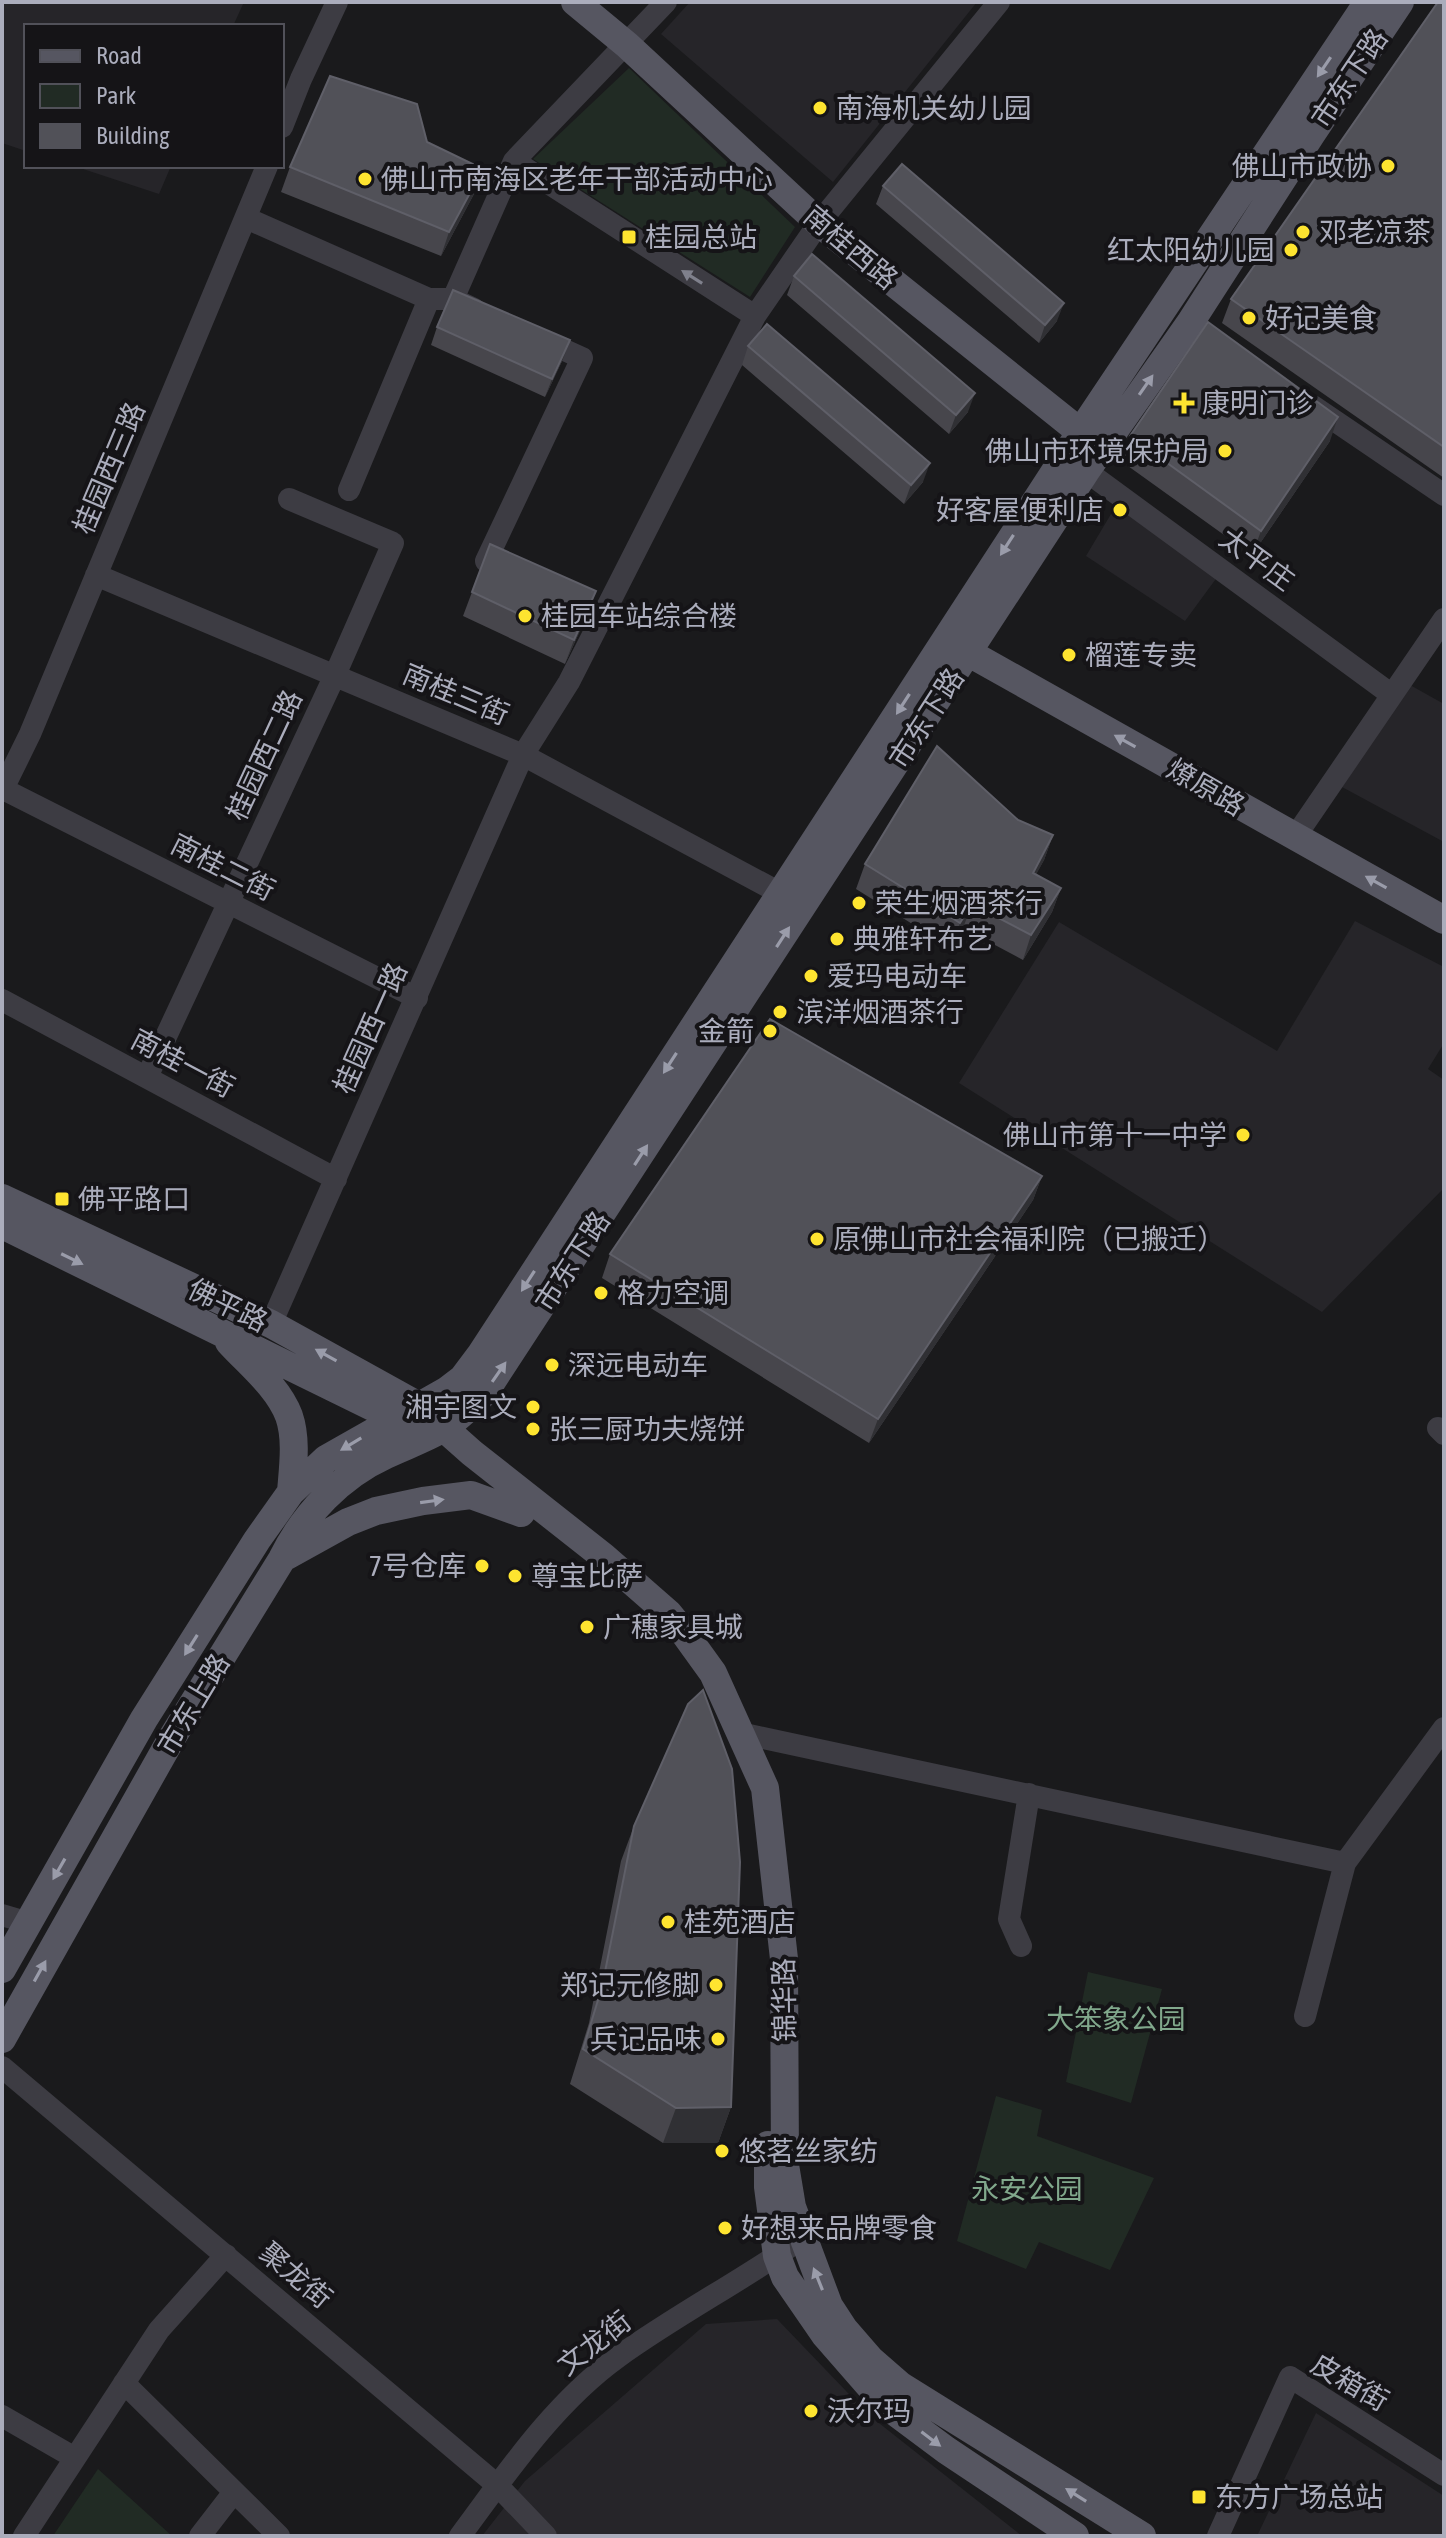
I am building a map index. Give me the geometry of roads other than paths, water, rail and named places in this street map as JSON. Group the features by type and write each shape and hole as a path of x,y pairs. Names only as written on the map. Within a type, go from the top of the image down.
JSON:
{"main road":[{"name":"南桂西路","path":"575,2 627,45 819,223 1089,451"},
{"name":"市东下路","path":"409,1413 463,1378 481,1354 780,893 957,646 1089,451 1368,2"},
{"name":"市东下路","path":"435,1432 485,1392 501,1370 957,646 1089,451 1201,331 1311,135 1400,2"},
{"name":"燎原路","path":"957,646 1444,920"},
{"name":"佛平路","path":"2,1198 271,1324 435,1432"},
{"name":"佛平路","path":"2,1225 218,1330 409,1413"},
{"path":"218,1330 279,1397 290,1418 294,1443 291,1492"},
{"name":"市东上路","path":"2,1969 15,1919 257,1540 291,1492 326,1459 409,1413"},
{"name":"锦华路","path":"435,1432 521,1513 659,1626 708,1690 749,1786 760,1859 766,1989 768,2187 777,2256 785,2277 825,2335 887,2406 946,2450 1075,2536"},
{"name":"锦华路","path":"435,1432 472,1453 604,1557 668,1613 713,1673 765,1788 784,1959 785,2165 792,2207 829,2306 870,2359 901,2386 1142,2536"},
{"name":"市东上路","path":"2,2039 173,1736 282,1559 293,1536 319,1502 382,1457 435,1432"},
{"path":"282,1559 348,1522 376,1511 423,1501 471,1495 521,1513"}],"street":[{"path":"453,299 514,161 666,2"},
{"name":"桂园西一路","path":"271,1324 523,755 569,682 755,316 819,223 999,2"},
{"path":"284,122 329,6"},
{"path":"514,161 755,316"},
{"name":"桂园西三路","path":"2,790 30,734 266,168"},
{"path":"246,218 429,299 453,299 496,319"},
{"path":"349,490 429,299"},
{"path":"486,561 582,358 525,332"},
{"path":"1290,391 1444,495"},
{"name":"太平庄","path":"1089,451 1392,695"},
{"name":"桂园西二路","path":"147,1077 335,675 393,543 289,499"},
{"name":"南桂三街","path":"96,575 523,755 780,893"},
{"path":"1295,837 1444,619"},
{"name":"南桂二街","path":"2,790 417,998"},
{"name":"南桂一街","path":"2,1000 336,1179"},
{"path":"1305,2016 1345,1863 1444,1728"},
{"path":"740,1733 1345,1863"},
{"path":"1021,1946 1009,1919 1029,1794"},
{"name":"聚龙街","path":"2,2067 497,2485 546,2536"},
{"name":"文龙街","path":"460,2536 497,2485 565,2403 616,2358 802,2239"},
{"path":"24,2536 159,2330 226,2255"},
{"name":"皮箱街","path":"1218,2536 1290,2377 1444,2475"},
{"path":"124,2383 279,2536"},
{"path":"2,2416 75,2458"},
{"path":"200,2536 234,2492"}],"place":[{"name":"南海机关幼儿园","path":"820,108"},
{"name":"佛山市政协","path":"1388,166"},
{"name":"佛山市南海区老年干部活动中心","path":"365,179"},
{"name":"邓老凉茶","path":"1303,232"},
{"name":"桂园总站","path":"629,237"},
{"name":"红太阳幼儿园","path":"1291,250"},
{"name":"好记美食","path":"1249,318"},
{"name":"康明门诊","path":"1184,403"},
{"name":"佛山市环境保护局","path":"1225,451"},
{"name":"好客屋便利店","path":"1120,510"},
{"name":"桂园车站综合楼","path":"525,616"},
{"name":"榴莲专卖","path":"1069,655"},
{"name":"荣生烟酒茶行","path":"859,903"},
{"name":"典雅轩布艺","path":"837,939"},
{"name":"爱玛电动车","path":"811,976"},
{"name":"滨洋烟酒茶行","path":"780,1012"},
{"name":"金箭","path":"770,1031"},
{"name":"佛山市第十一中学","path":"1243,1135"},
{"name":"佛平路口","path":"62,1199"},
{"name":"原佛山市社会福利院（已搬迁）","path":"817,1239"},
{"name":"格力空调","path":"601,1293"},
{"name":"深远电动车","path":"552,1365"},
{"name":"湘宇图文","path":"533,1407"},
{"name":"张三厨功夫烧饼","path":"533,1429"},
{"name":"7号仓库","path":"482,1566"},
{"name":"尊宝比萨","path":"515,1576"},
{"name":"广穗家具城","path":"587,1627"},
{"name":"桂苑酒店","path":"668,1922"},
{"name":"郑记元修脚","path":"716,1985"},
{"name":"兵记品味","path":"718,2039"},
{"name":"悠茗丝家纺","path":"722,2151"},
{"name":"好想来品牌零食","path":"725,2228"},
{"name":"沃尔玛","path":"811,2411"},
{"name":"东方广场总站","path":"1199,2497"}],"park label":[{"name":"大笨象公园","path":"1116,2019"},
{"name":"永安公园","path":"1027,2189"}]}
